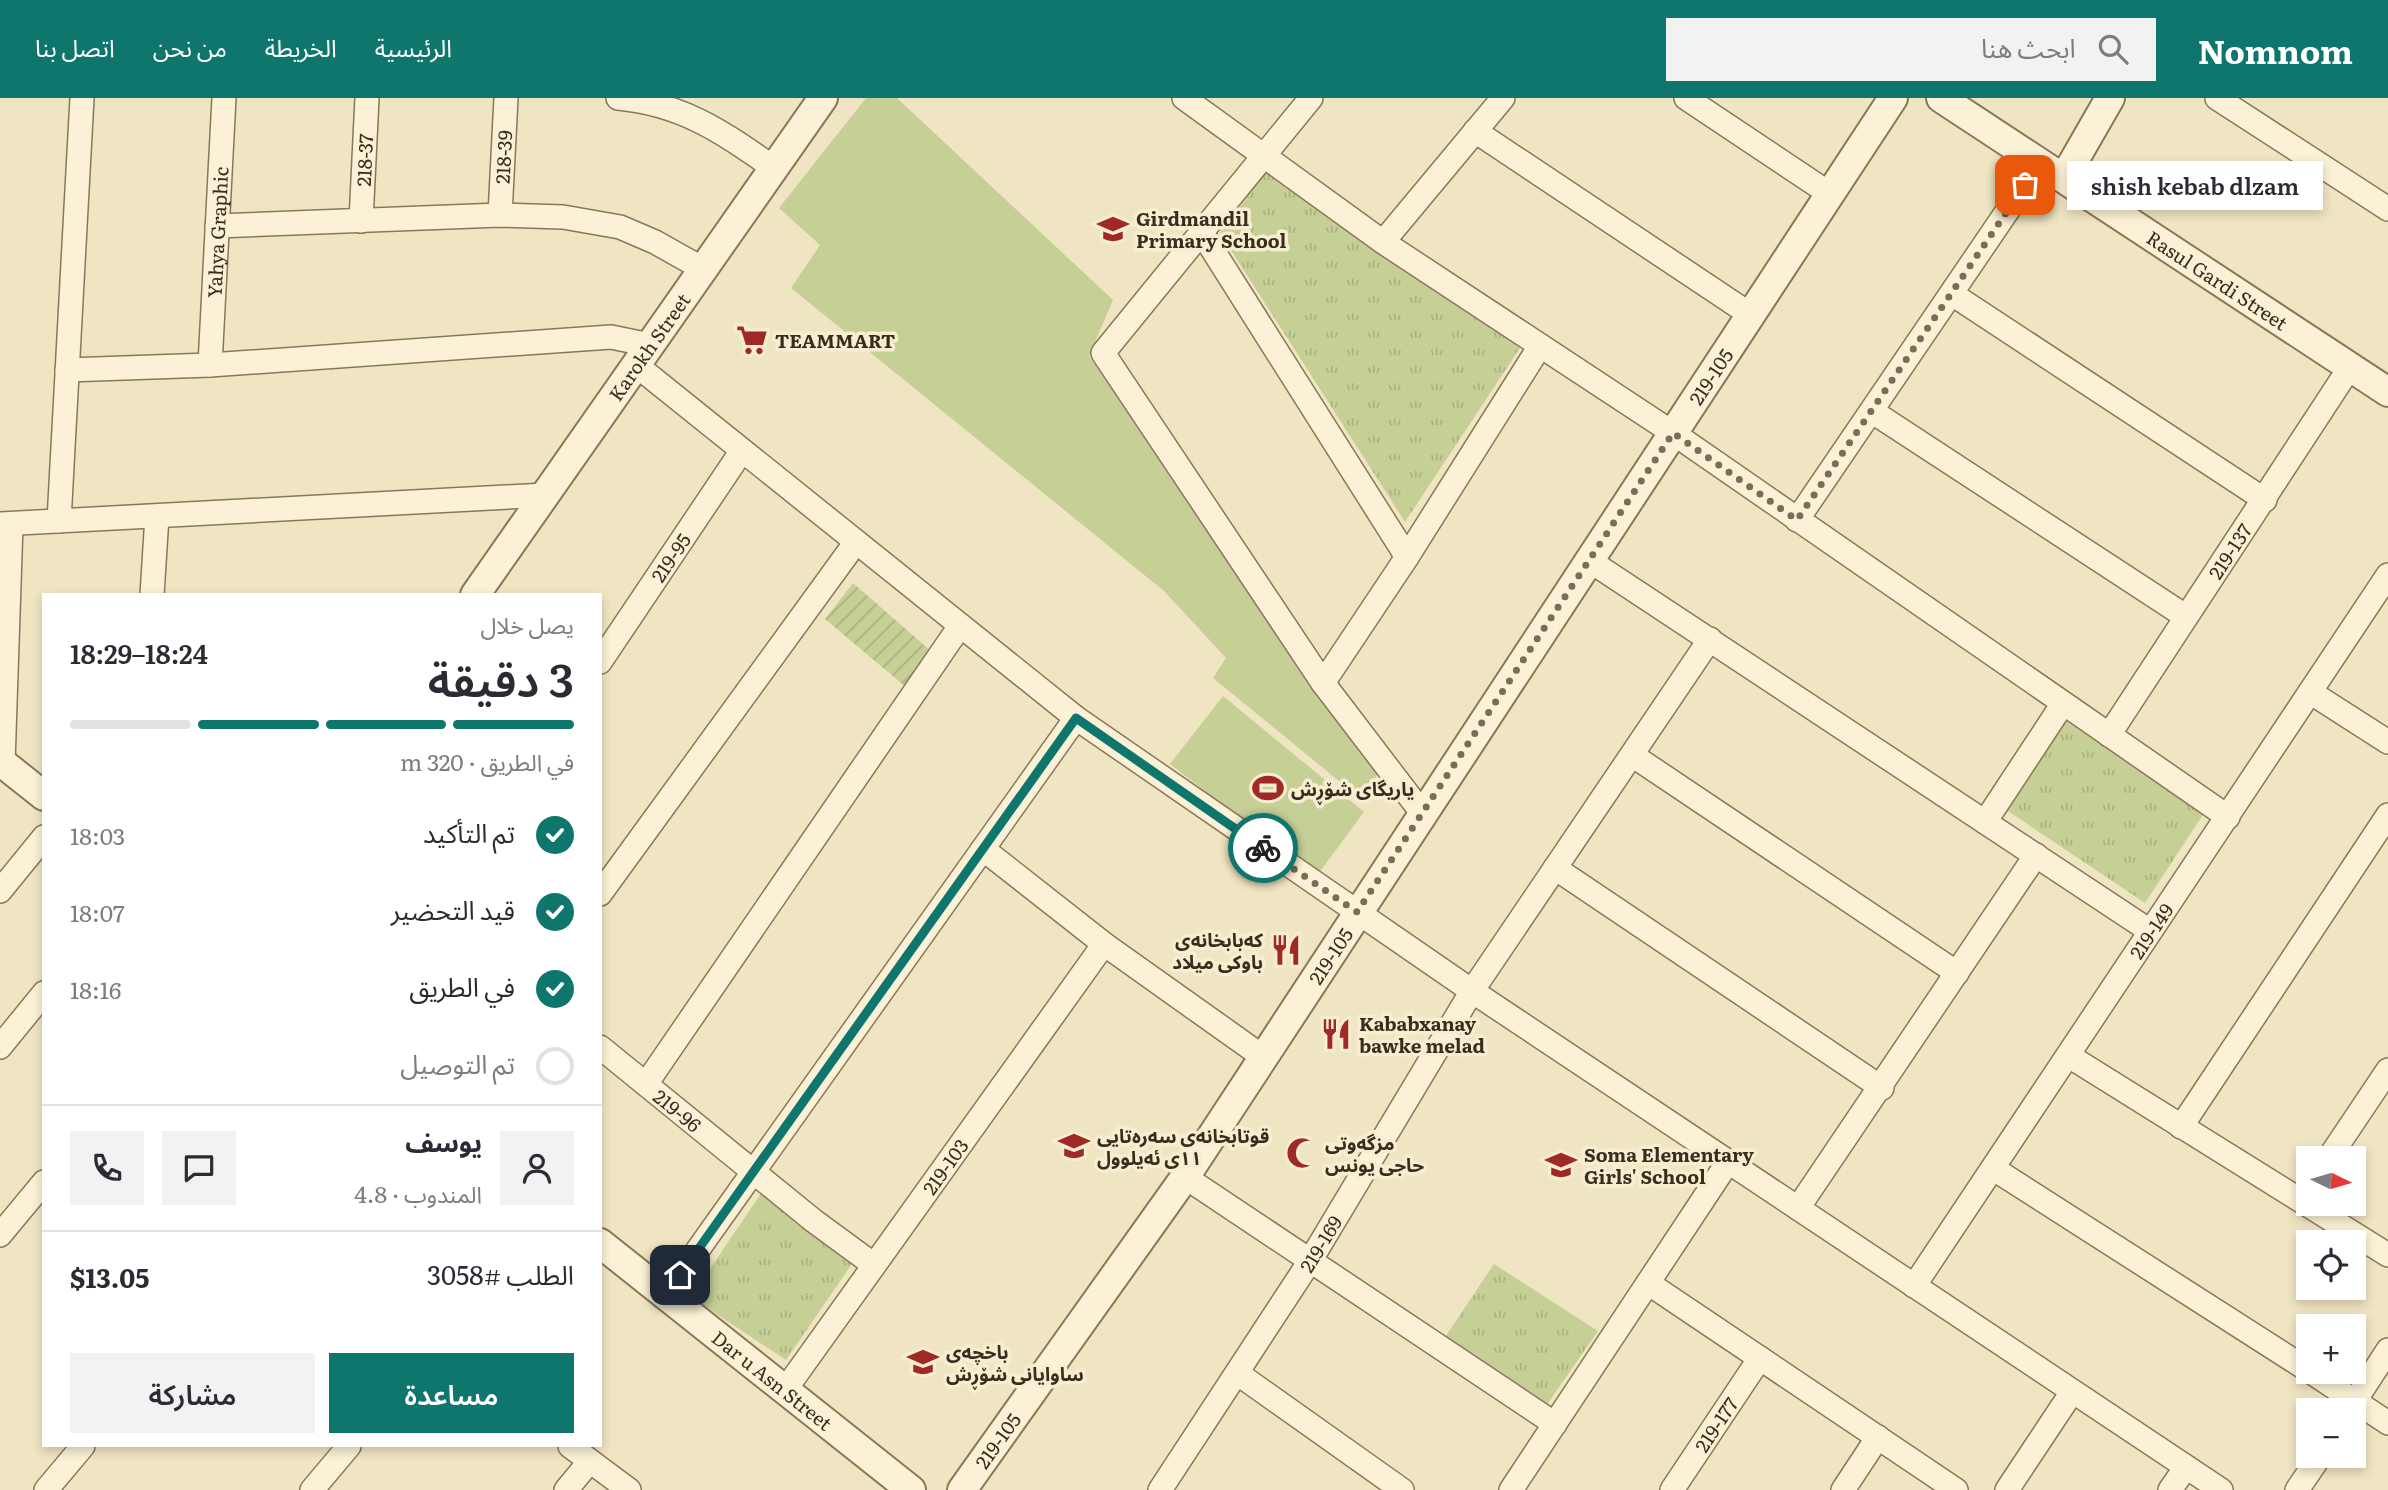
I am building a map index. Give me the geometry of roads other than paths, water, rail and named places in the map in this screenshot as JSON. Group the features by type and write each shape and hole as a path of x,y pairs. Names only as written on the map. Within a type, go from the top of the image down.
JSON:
{"street":[{"path":"59,521 82,98"},
{"name":"Yahya Graphic","path":"210,365 224,98"},
{"name":"218-37","path":"360,221 367,98"},
{"name":"218-39","path":"500,215 506,98"},
{"path":"618,98 655,104 697,118 717,128 774,168"},
{"name":"Karokh Street","path":"476,593 822,98"},
{"path":"1184,98 1383,242 1673,433 2062,705 2228,817"},
{"path":"1311,98 1103,353 1323,682 1423,814"},
{"path":"1383,242 1503,98"},
{"path":"1686,98 1830,194"},
{"name":"219-105","path":"962,1490 1185,1177 1893,98"},
{"name":"Rasul Gardi Street","path":"1941,98 2388,392"},
{"path":"2064,178 2109,98"},
{"path":"2217,98 2388,209"},
{"path":"1475,131 1751,315"},
{"path":"1797,520 2040,163"},
{"path":"217,226 500,215 563,217 620,227 656,242 703,269"},
{"path":"1202,233 1407,557"},
{"path":"1952,294 2265,500"},
{"path":"67,370 210,365 611,337 643,355 741,452 1076,718 1472,991 2221,1490"},
{"path":"1323,682 1407,557 1540,346"},
{"name":"219-137","path":"2109,735 2185,615 2265,500 2350,367"},
{"path":"1873,412 2185,615"},
{"name":"219-95","path":"602,659 741,452"},
{"path":"42,794 1,762 6,524 545,495"},
{"path":"152,593 157,516"},
{"path":"602,891 856,542"},
{"path":"1590,561 2150,931"},
{"name":"219-149","path":"1914,1286 2387,580"},
{"path":"646,1084 960,625"},
{"name":"219-169","path":"1160,1490 1310,1261 1472,991 1710,639"},
{"path":"2310,692 2388,743"},
{"path":"1984,822 2062,705"},
{"path":"665,1296 1076,718"},
{"path":"1632,755 1957,973"},
{"path":"2182,1126 2388,815"},
{"path":"0,891 42,839"},
{"path":"983,849 1104,944 1263,1057"},
{"path":"1798,1208 1882,1088 2036,855"},
{"path":"1555,868 1882,1088"},
{"name":"219-103","path":"785,1390 1104,944"},
{"path":"0,1048 42,1000"},
{"name":"219-96","path":"602,1049 874,1265"},
{"path":"2069,1056 2182,1126 2296,1190"},
{"path":"2337,1146 2388,1070"},
{"path":"1511,1490 1728,1162"},
{"path":"1994,1169 2296,1362"},
{"path":"1185,1177 1555,1424"},
{"path":"0,1235 42,1184"},
{"path":"2333,1216 2388,1255"},
{"name":"Dar u Asn Street","path":"602,1245 911,1490"},
{"path":"1648,1283 1956,1490"},
{"path":"2357,1398 2388,1350"},
{"name":"219-177","path":"1672,1490 1760,1358"},
{"path":"1237,1373 1402,1490"},
{"path":"2326,1384 2342,1398"},
{"path":"2007,1490 2072,1392"},
{"path":"2366,1413 2388,1423"},
{"path":"1843,1490 1878,1437"},
{"path":"46,1490 82,1447"},
{"path":"312,1490 348,1447"},
{"path":"571,1447 629,1490"},
{"path":"566,1490 590,1461"},
{"path":"2170,1490 2186,1467"},
{"path":"2297,1490 2312,1468"}],"place":[{"name":"shish kebab dlzam","path":"2025,185"},
{"name":"Girdmandil Primary School","path":"1113,229"},
{"name":"TEAMMART","path":"752,340"},
{"name":"یاریگای شۆڕش","path":"1268,788"},
{"name":"کەبابخانەی باوکی میلاد","path":"1286,950"},
{"name":"Kababxanay bawke melad","path":"1336,1034"},
{"name":"قوتابخانەی سەرەتایی ١١ی ئەیلوول","path":"1074,1146"},
{"name":"مزگەوتی حاجی یونس","path":"1302,1153"},
{"name":"Soma Elementary Girls' School","path":"1561,1165"},
{"name":"باخچەی ساوایانی شۆڕش","path":"923,1362"}]}
